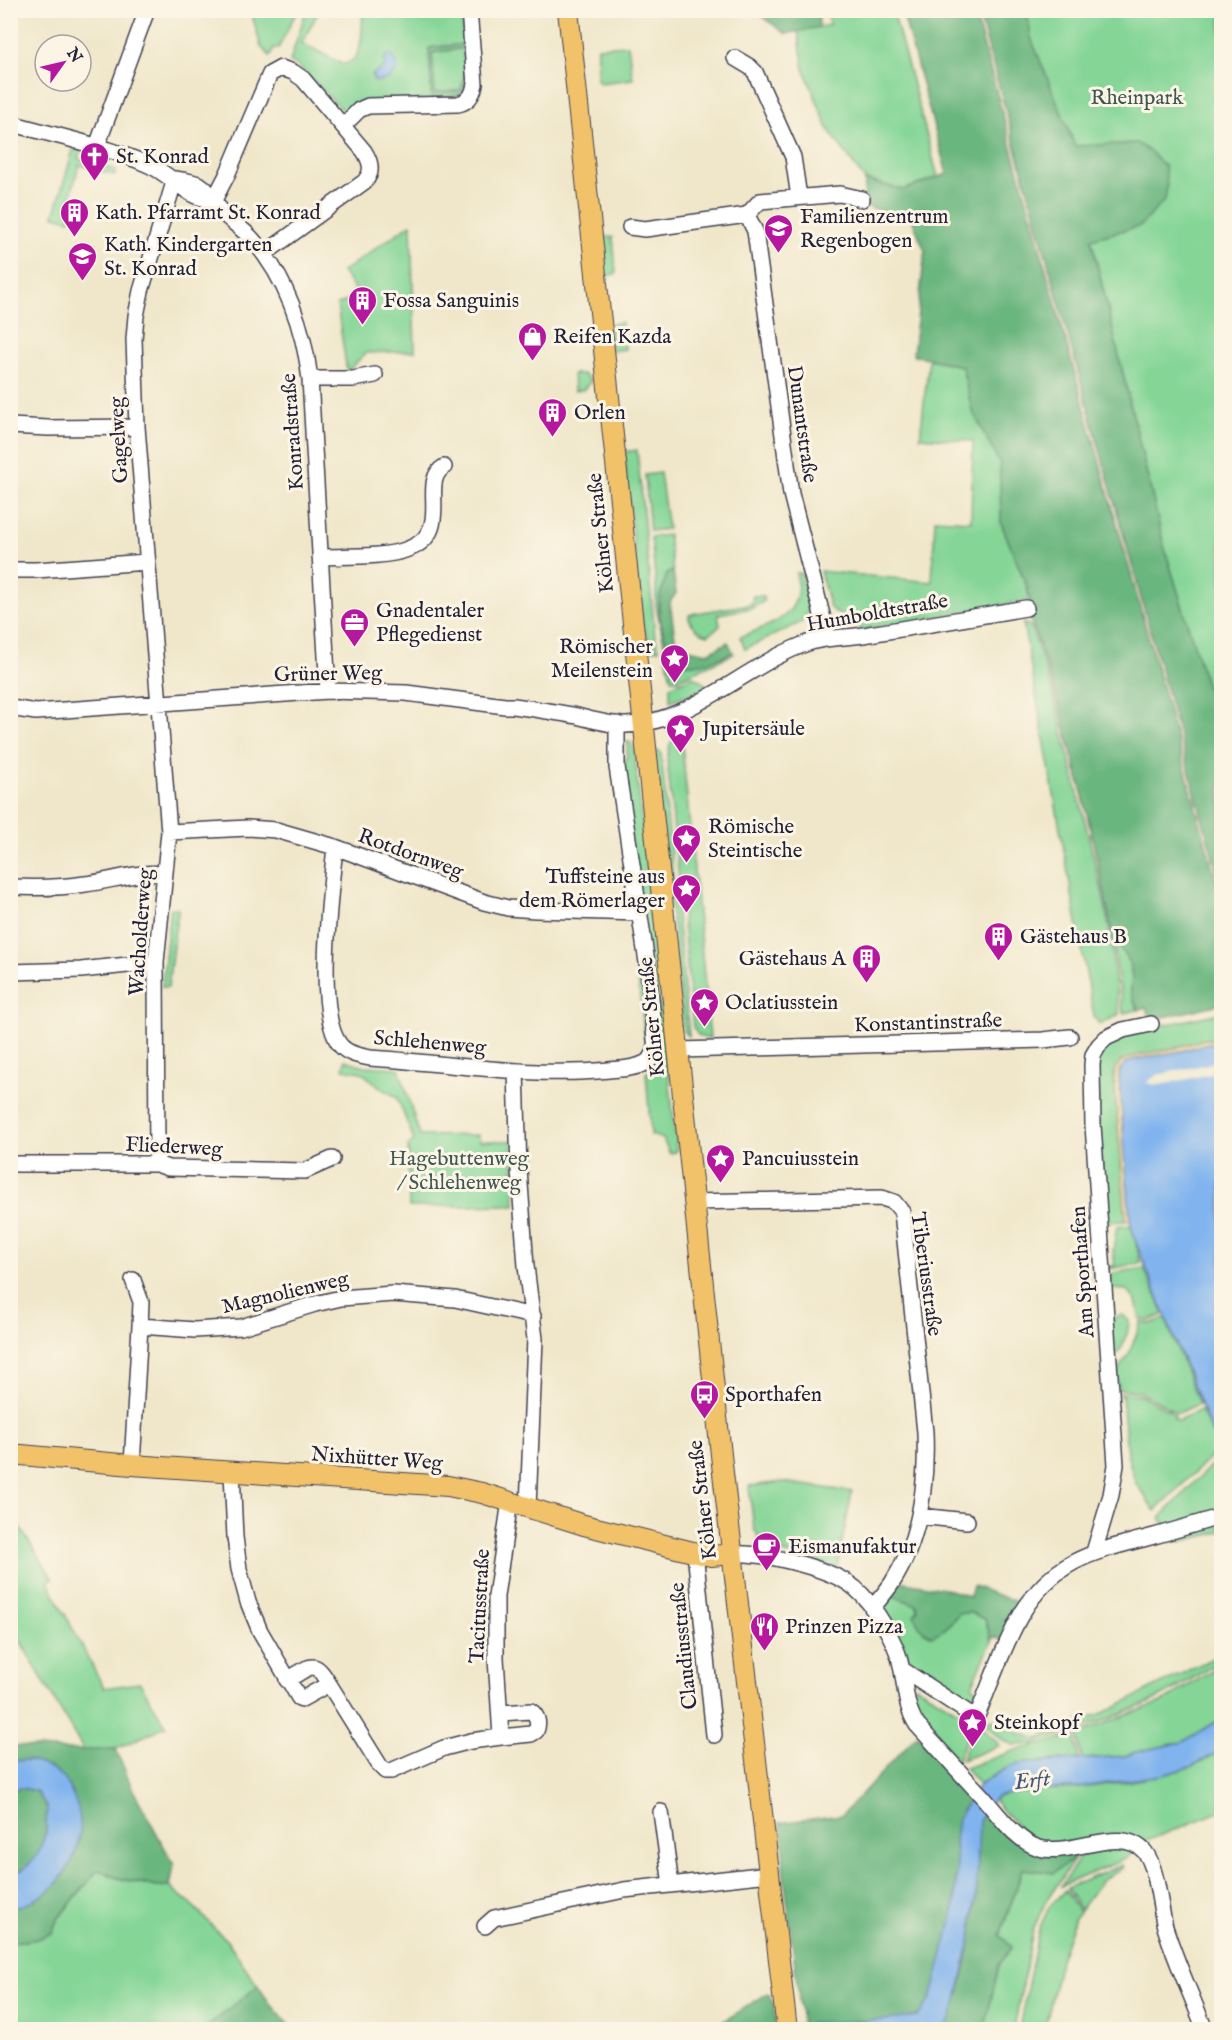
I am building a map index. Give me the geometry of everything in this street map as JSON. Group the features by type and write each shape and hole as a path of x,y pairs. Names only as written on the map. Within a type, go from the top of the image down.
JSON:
{"main road":[{"name":"Kölner Straße","path":"568,10 732,1554 786,2023"},
{"name":"Nixhütter Weg","path":"10,1454 132,1465 447,1486 519,1504 584,1525 711,1556 732,1554"}],"street":[{"path":"97,146 147,10"},
{"path":"343,126 359,110 368,106 458,104 468,101 474,92 475,84 469,10"},
{"path":"735,58 755,72 792,157 798,197"},
{"path":"214,200 227,175 268,77 274,71 282,68 298,75 367,156 371,166 370,174 364,182 264,254"},
{"name":"Konradstraße","path":"10,123 97,146 152,166 175,180 200,184 206,188 225,215 251,237 264,254 285,291 295,312 307,352 310,379 328,691"},
{"name":"Gagelweg","path":"158,703 137,427 134,339 141,291 175,180"},
{"path":"630,227 645,229 747,215 760,201 840,194 862,199"},
{"name":"Dunantstraße","path":"747,215 757,239 791,494 828,638"},
{"path":"310,379 353,379 375,375"},
{"path":"10,426 137,427"},
{"path":"320,557 393,553 422,542 433,525 434,478 444,467"},
{"path":"10,570 147,562"},
{"name":"Humboldtstraße","path":"644,723 681,710 720,691 785,652 828,638 859,636 1026,608"},
{"name":"Grüner Weg","path":"10,708 36,712 328,691 406,693 520,706 617,724 644,723"},
{"name":"Wacholderweg","path":"157,1164 156,962 169,832 158,703"},
{"name":"Kölner Straße","path":"617,724 617,766 648,969 656,1049 647,1063"},
{"name":"Rotdornweg","path":"169,832 248,828 267,830 335,847 484,902 508,908 640,913"},
{"name":"Schlehenweg","path":"335,847 327,952 327,990 329,1018 333,1033 341,1046 355,1055 370,1058 516,1071 565,1073 633,1068 647,1063"},
{"path":"10,887 49,888 85,885 151,873 164,874"},
{"path":"10,972 81,970 156,962"},
{"name":"Am Sporthafen","path":"1094,1552 1111,1495 1116,1465 1093,1125 1093,1055 1106,1038 1123,1030 1151,1024"},
{"name":"Konstantinstraße","path":"679,1050 1043,1040 1070,1037"},
{"path":"516,1071 519,1170 526,1266 535,1339 519,1504"},
{"name":"Fliederweg","path":"10,1164 157,1164 168,1168 305,1171 332,1159"},
{"name":"Tiberiusstraße","path":"694,1202 882,1198 899,1206 903,1221 925,1432 925,1469 919,1515 904,1560 892,1582 872,1608"},
{"path":"132,1465 141,1302 133,1280"},
{"name":"Magnolienweg","path":"140,1326 195,1330 234,1328 255,1324 315,1304 367,1295 393,1294 454,1299 533,1316"},
{"path":"232,1472 238,1569 260,1631 296,1695 303,1699 329,1684"},
{"name":"Tacitusstraße","path":"501,1737 496,1658 496,1596 519,1504"},
{"path":"919,1515 967,1521"},
{"path":"903,1670 976,1718 1013,1631 1032,1598 1056,1574 1094,1552 1221,1516"},
{"name":"Claudiusstraße","path":"695,1552 714,1735"},
{"path":"732,1554 746,1553 788,1562 841,1579 858,1591 872,1608 891,1639 903,1670 908,1708 912,1717 964,1777 1028,1842 1038,1847 1061,1849 1121,1840 1137,1846 1147,1856 1152,1866 1165,1927 1205,2030"},
{"path":"287,1680 312,1666 318,1667 385,1771 391,1771 444,1748 471,1741 531,1734 536,1731 537,1717 531,1711 500,1713"},
{"path":"661,1812 671,1885"},
{"path":"485,1926 494,1918 624,1890 769,1874"}],"green space":[{"path":"251,11 297,11 278,49 274,48 270,56 261,47"},
{"path":"306,11 319,11 302,43 342,64 350,62 359,51 363,11 461,11 464,44 429,48 432,100 370,101 345,112 290,61"},
{"path":"755,11 818,11 819,27 786,34"},
{"path":"828,11 893,11 938,177 904,190 865,180 828,129 804,69 798,31 829,25"},
{"path":"902,11 974,11 1221,898 1221,1004 1151,1020 1146,1008 1138,1010 1131,993 1130,962 1113,939 1082,792 1055,691 1029,614 1030,600 1026,584 1001,523 1000,464 972,410 962,366 913,355 925,251 912,219 864,206 865,180 903,190 947,174"},
{"path":"978,11 1027,11 1031,38 1075,146 1137,143 1152,153 1165,167 1167,186 1165,200 1140,226 1091,239 1164,546 1221,734 1221,886"},
{"name":"Rheinpark","path":"1023,11 1221,11 1221,734 1164,546 1091,238"},
{"path":"464,44 464,48 432,53 435,93 461,90 466,71 466,80 463,92 459,95 432,100 429,48"},
{"path":"628,45 633,79 600,83 597,80 598,47"},
{"path":"463,48 466,71 461,90 434,93 432,53"},
{"path":"74,147 81,149 78,159 116,170 115,175 79,165 70,199 76,201 70,220 54,216"},
{"path":"411,224 415,351 366,353 347,372 337,305 359,296 342,272"},
{"path":"604,237 613,237 616,274 605,276"},
{"path":"622,322 625,349 611,351 608,325"},
{"path":"929,359 962,366 972,410 1000,464 1001,523 1026,584 1030,600 861,630 830,608 820,571 932,582 935,519 971,521 973,441 920,437"},
{"path":"573,374 583,374 591,381 583,390 574,391"},
{"path":"637,450 655,636 659,649 652,650 641,619 624,452"},
{"path":"660,473 668,529 650,531 645,475"},
{"path":"668,535 673,571 667,574 659,605 661,624 667,643 678,658 685,663 733,652 734,654 678,679 671,679 656,606 651,537"},
{"path":"673,571 676,593 670,602 675,638 683,648 708,653 728,642 733,652 696,664 684,663 677,659 667,644 659,604 667,574"},
{"path":"796,573 801,573 809,604 802,622 745,649 740,637 764,628 791,609 798,588"},
{"path":"753,596 763,596 764,601 752,608 718,614 720,626 708,635 692,625 689,619 689,615 696,613 752,604"},
{"path":"1023,623 1031,626 1053,692 1103,895 1111,938 1119,1014 1100,1025 1094,1017"},
{"path":"693,676 708,686 707,688 670,701 670,686"},
{"path":"681,731 684,734 682,745 710,1038 699,1036 693,1027 667,759 670,744"},
{"path":"627,742 630,742 634,749 677,1151 670,1154 663,1139 651,1135 646,1073 656,1068 624,775"},
{"path":"654,751 660,751 661,754 689,1036 684,1031"},
{"path":"176,908 178,913 168,987 162,987 170,909"},
{"path":"631,921 639,932 651,1043 647,1055"},
{"path":"1113,939 1130,962 1131,993 1138,1010 1123,1013"},
{"path":"1221,1013 1221,1040 1205,1039 1164,1050 1115,1069 1126,1221 1104,1222 1096,1073 1101,1050 1107,1042 1154,1027"},
{"name":"Hagebuttenweg / Schlehenweg","path":"345,1060 364,1066 399,1068 420,1136 479,1135 480,1141 513,1141 515,1205 409,1207 408,1146 414,1140 397,1097 361,1072 343,1069"},
{"path":"1131,1225 1141,1263 1108,1269 1115,1265 1113,1251 1117,1227"},
{"path":"1144,1268 1164,1314 1149,1321 1140,1319 1136,1301 1127,1290 1113,1289 1109,1285 1109,1276 1114,1273"},
{"path":"1123,1315 1129,1321 1127,1335 1121,1349 1114,1355 1110,1323 1115,1317"},
{"path":"1165,1318 1199,1404 1178,1413 1141,1392 1118,1389 1117,1371 1129,1354 1141,1322 1150,1324"},
{"path":"1120,1393 1141,1395 1175,1414 1174,1418 1180,1421 1201,1410 1219,1449 1155,1511 1135,1482 1127,1453"},
{"path":"1221,1455 1221,1512 1167,1527 1160,1518"},
{"path":"783,1482 852,1492 837,1568 759,1545 754,1529 749,1486"},
{"path":"10,1512 53,1579 48,1582 104,1688 140,1683 166,1726 116,1749 84,1751 11,1625"},
{"path":"1221,1526 1221,1532 1179,1542 1173,1534 1204,1527"},
{"path":"899,1581 950,1590 970,1597 973,1586 1014,1601 1012,1620 1003,1640 994,1637 992,1641 985,1619 971,1613 959,1613 945,1629 932,1636 928,1634 920,1628 914,1615 918,1610 917,1605 891,1595"},
{"path":"891,1595 917,1605 918,1610 945,1629 959,1613 971,1613 985,1619 992,1641 972,1686 981,1692 977,1700 967,1703 908,1665 883,1612 883,1607"},
{"path":"1221,1651 1221,1660 1179,1687 1146,1704 1033,1744 1014,1745 1004,1741 987,1725 990,1719 994,1721 996,1719 1015,1732 1039,1739 1058,1729 1103,1713 1211,1659"},
{"path":"1221,1665 1221,1719 1183,1742 1126,1756 1082,1759 1077,1734 1164,1701"},
{"path":"916,1686 973,1720 958,1760 922,1723 910,1692"},
{"path":"976,1722 1000,1745 962,1760"},
{"path":"917,1735 973,1794 958,1818 955,1841 957,1869 954,1912 931,1999 917,2017 802,2024 783,1867 784,1848 780,1823 842,1815"},
{"path":"1074,1735 1079,1759 1014,1766 979,1785 965,1768 1016,1750"},
{"path":"11,1745 63,1750 116,1749 132,1788 174,1865 170,1887 133,1882 98,1870 57,1920 52,1933 34,1940 11,1942 11,1909 57,1883 50,1768 29,1760 11,1761"},
{"path":"1221,1751 1221,1811 1144,1842 1061,1845 1034,1840 1022,1831 993,1800 1022,1791 1079,1788 1148,1778 1192,1765"},
{"path":"22,1788 36,1791 47,1807 46,1832 39,1854 24,1869 11,1875 11,1790"},
{"path":"986,1809 1003,1828 1076,1856 1053,1873 1023,1869 1000,1935 1012,1947 999,1965 983,2029 943,2030 957,2000 967,1961 977,1886 977,1828"},
{"path":"1115,1848 1126,1849 1131,1851 1131,1854 1127,1858 1061,1886 1080,1855"},
{"path":"1075,1858 1045,1903 1033,1930 1014,2029 983,2030 999,1965 1012,1947 1000,1936 1023,1869 1053,1873"},
{"path":"1122,1865 1123,1868 1102,1880 1080,1910 1067,1888"},
{"path":"98,1869 110,1876 144,1885 170,1887 193,1906 229,1943 258,1986 204,2029 30,2029 11,2017 11,1942 34,1940 52,1933 57,1920"},
{"path":"1065,1890 1079,1912 1075,1917 1060,1960 1045,2029 1019,2029 1039,1929 1049,1907"},
{"path":"258,1986 292,2029 204,2029"},
{"path":"768,1993 774,2006 776,2028 710,2030"}],"sand":[{"path":"1205,1039 1221,1040 1221,1044 1132,1060 1119,1070 1130,1220 1126,1221 1115,1069 1121,1061 1135,1056"}],"water":[{"path":"387,55 392,55 397,64 397,70 389,79 375,82 372,75 382,69"},
{"path":"1208,1043 1221,1044 1221,1449 1212,1433 1135,1240 1130,1220 1119,1078 1122,1067 1132,1060 1181,1051"},
{"name":"Erft","path":"1221,1719 1221,1751 1190,1767 1162,1775 1076,1788 1013,1793 993,1800 979,1821 977,1885 971,1938 956,2004 943,2029 765,2030 803,2024 918,2016 931,1999 954,1912 957,1869 955,1841 958,1818 979,1785 1003,1770 1018,1764 1126,1756 1183,1742"},
{"path":"29,1760 50,1768 64,1778 80,1818 79,1840 71,1862 58,1882 36,1899 11,1909 11,1875 24,1869 38,1854 46,1832 47,1807 36,1791 22,1788 11,1790 11,1761"}],"pier":[{"path":"1213,1063 1215,1073 1160,1085 1146,1083 1157,1075"}],"place":[{"name":"St. Konrad","path":"95,182"},
{"name":"Kath. Pfarramt St. Konrad","path":"74,238"},
{"name":"Familienzentrum Regenbogen","path":"779,254"},
{"name":"Kath. Kindergarten St. Konrad","path":"83,282"},
{"name":"Fossa Sanguinis","path":"362,326"},
{"name":"Reifen Kazda","path":"532,362"},
{"name":"Orlen","path":"553,438"},
{"name":"Gnadentaler Pflegedienst","path":"355,648"},
{"name":"Römischer Meilenstein","path":"674,684"},
{"name":"Jupitersäule","path":"681,754"},
{"name":"Römische Steintische","path":"687,864"},
{"name":"Tuffsteine aus dem Römerlager","path":"686,914"},
{"name":"Gästehaus B","path":"999,962"},
{"name":"Gästehaus A","path":"867,984"},
{"name":"Oclatiusstein","path":"704,1028"},
{"name":"Pancuiusstein","path":"721,1184"},
{"name":"Sporthafen","path":"704,1420"},
{"name":"Eismanufaktur","path":"767,1572"},
{"name":"Prinzen Pizza","path":"764,1652"},
{"name":"Steinkopf","path":"973,1748"}]}
